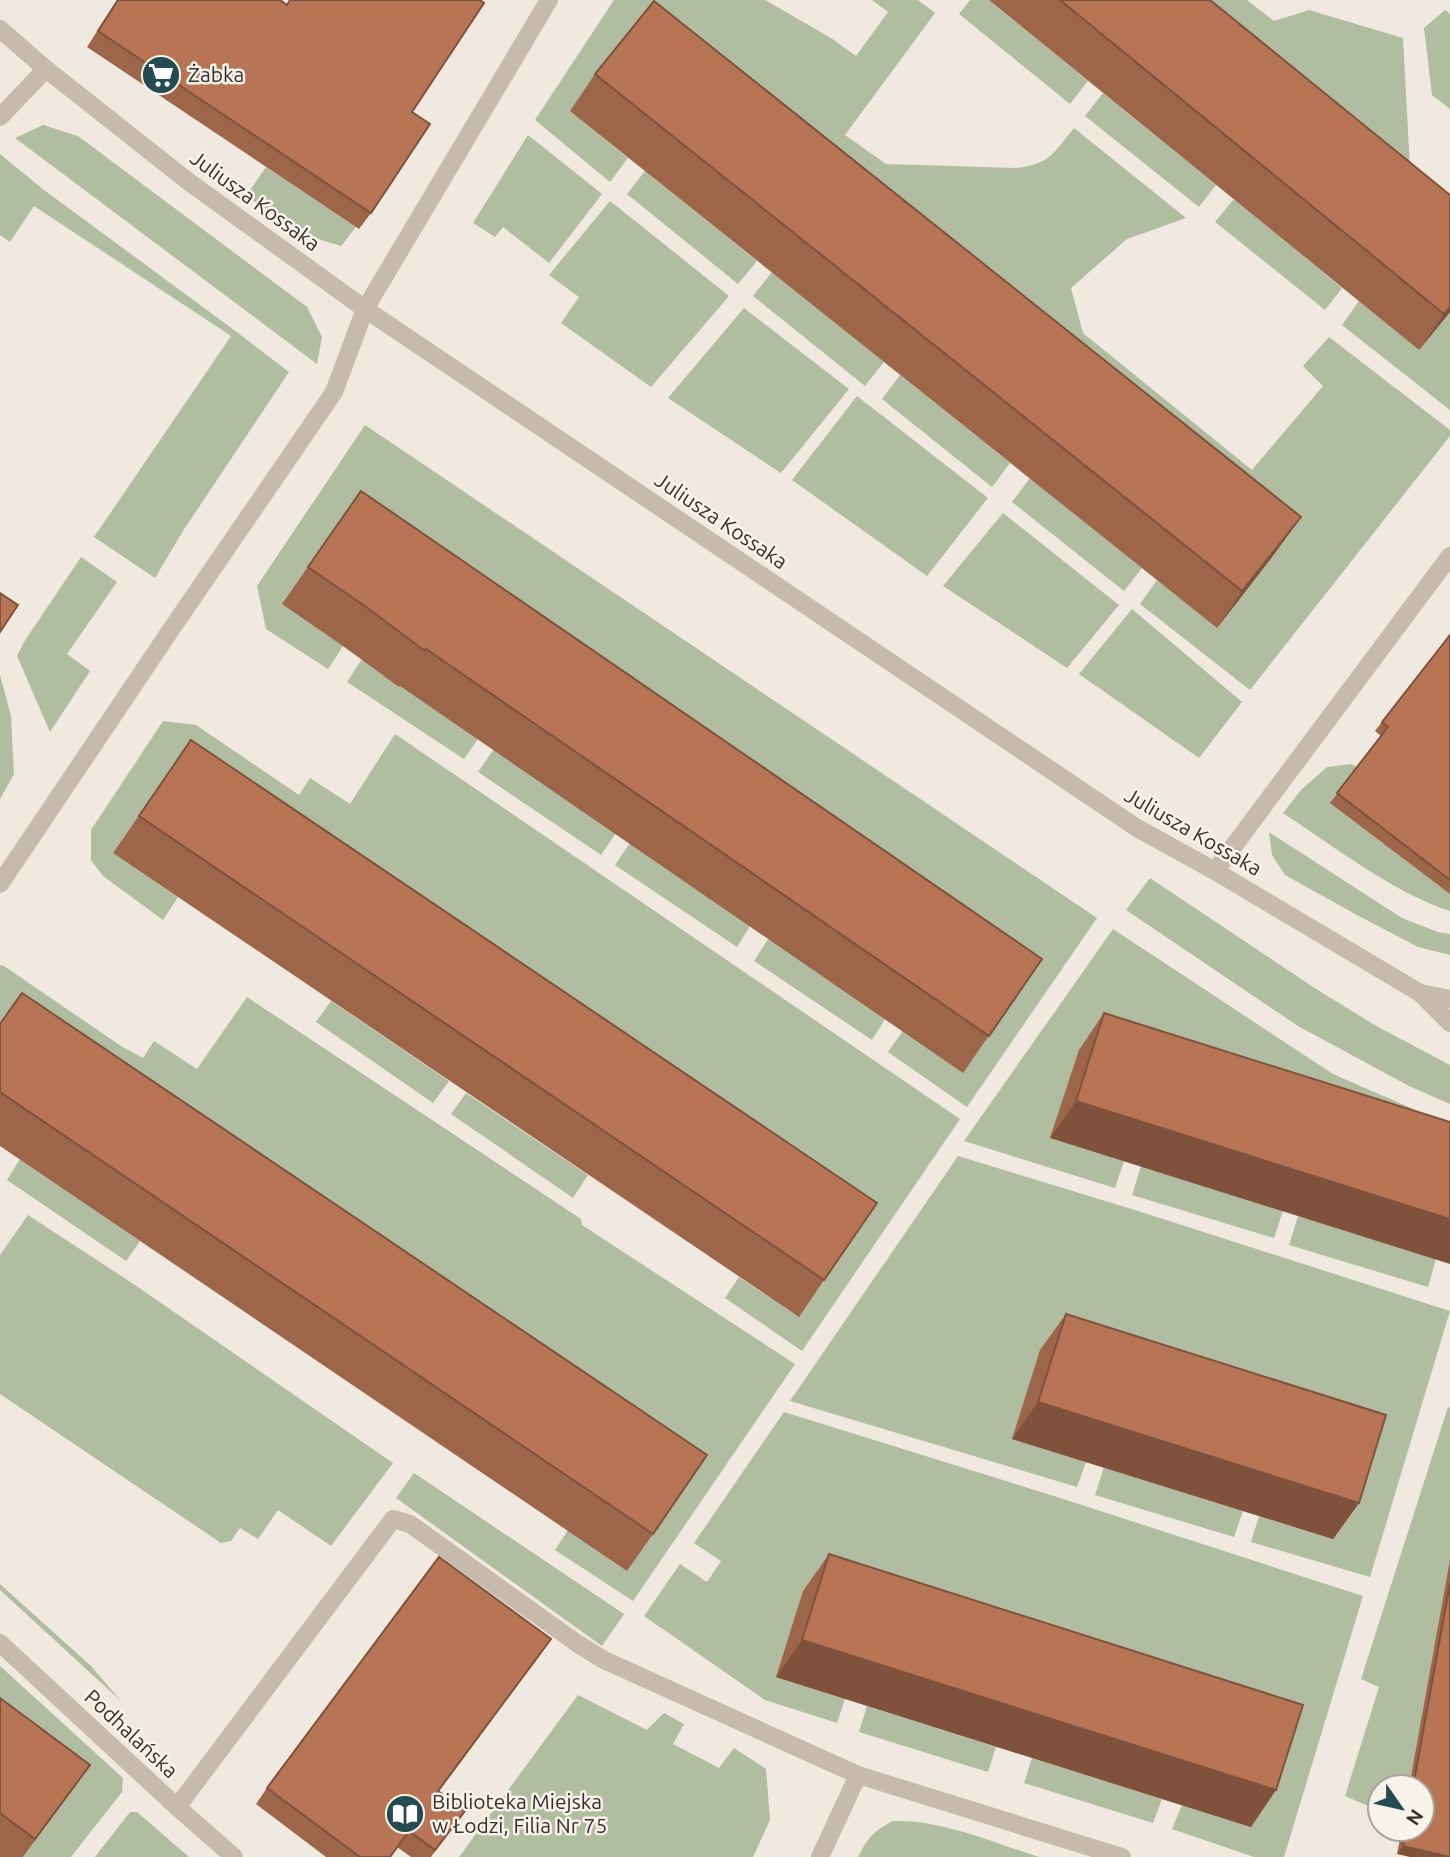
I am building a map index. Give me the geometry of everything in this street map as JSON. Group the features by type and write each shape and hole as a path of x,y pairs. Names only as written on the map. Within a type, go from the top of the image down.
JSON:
{"street":[{"path":"0,884 334,392 365,309 549,0"},
{"name":"Juliusza Kossaka","path":"0,29 46,69 189,182 365,309 1138,828 1420,993 1450,999"},
{"path":"0,117 46,69"},
{"path":"1215,871 1450,556"},
{"path":"1420,993 1450,1023"},
{"path":"177,1807 393,1520 410,1524 604,1660 858,1775 1122,1857"},
{"name":"Podhalańska","path":"0,1643 234,1857"},
{"path":"820,1857 858,1775"}],"green space":[{"path":"614,0 765,0 831,38 856,56 888,12 872,0 918,0 935,13 845,135 886,164 1016,168 1037,164 1050,156 1074,128 1186,218 1127,239 1071,288 1083,333 1252,470 1323,386 1303,366 1329,337 1450,430 1450,436 1250,690 1140,604 1157,580 1217,627 570,111 628,158 610,182 535,120"},
{"path":"970,0 989,0 1088,81 1070,104 959,14"},
{"path":"1140,0 1247,0 1274,21 1309,10 1403,38 1410,168"},
{"path":"1445,10 1450,14 1450,109 1432,95 1424,28"},
{"path":"1103,93 1216,185 1199,207 1085,116"},
{"path":"43,125 78,136 307,307 322,337 317,364 15,138"},
{"path":"528,135 602,194 549,263 503,227 495,237 473,223"},
{"path":"0,154 44,190 289,372 183,531 155,578 94,537 231,336 34,206 10,242 0,235"},
{"path":"266,167 356,227 341,246 308,236 246,196"},
{"path":"645,171 757,261 738,284 627,194"},
{"path":"1234,199 1342,288 1325,310 1215,222"},
{"path":"610,201 729,296 651,387 561,323 579,297 549,275"},
{"path":"772,272 884,362 865,386 753,296"},
{"path":"1359,301 1419,350 1450,312 1450,410 1342,325"},
{"path":"744,308 849,389 781,473 668,398"},
{"path":"900,375 1010,463 992,487 882,399"},
{"path":"857,396 988,498 927,576 792,480"},
{"path":"365,425 1097,918 967,1107 888,1052 903,1031 343,646 328,669 266,629 257,586"},
{"path":"1030,478 1142,568 1124,591 1012,502"},
{"path":"1003,513 1119,605 1067,668 943,586"},
{"path":"81,557 117,582 67,654 90,671 50,732 17,656"},
{"path":"1132,609 1242,702 1199,758 1079,674"},
{"path":"362,659 478,739 464,759 347,682"},
{"path":"0,675 11,716 14,774 0,799"},
{"path":"163,721 196,725 299,795 310,778 350,804 395,734 960,1119 802,1351 725,1298 739,1277 799,1317 166,777 113,853 178,897 163,920 103,876 91,860 91,830"},
{"path":"494,749 616,833 601,855 478,772"},
{"path":"1351,764 1358,767 1331,803 1450,894 1450,911 1385,881 1283,813 1301,790 1327,767"},
{"path":"1269,832 1402,918 1450,934 1450,955 1418,947 1285,875 1272,855"},
{"path":"630,843 750,926 737,947 615,865"},
{"path":"1150,878 1316,989 1378,1027 1450,1065 1450,1104 1409,1086 1298,1026 1126,910"},
{"path":"1113,929 1333,1074 1450,1125 1051,1138 1124,1161 1115,1188 964,1141"},
{"path":"769,938 885,1019 872,1040 754,961"},
{"path":"0,965 143,1058 154,1041 197,1069 247,997 581,1219 582,1225 795,1364 633,1601 555,1550 568,1530 0,1032"},
{"path":"331,1001 449,1081 433,1103 316,1022"},
{"path":"466,1093 588,1175 573,1198 451,1114"},
{"path":"958,1156 1450,1311 1370,1577 1251,1542 1259,1516 1333,1539 1041,1350 1013,1439 1086,1462 1077,1487 790,1401"},
{"path":"20,1159 140,1241 126,1261 7,1180"},
{"path":"1141,1166 1283,1211 1274,1238 1132,1195"},
{"path":"28,1215 132,1283 393,1463 331,1546 278,1510 258,1539 240,1528 231,1541 221,1543 0,1394 0,1255"},
{"path":"1298,1216 1436,1259 1428,1287 1289,1245"},
{"path":"1448,1407 1450,1559 1412,1773 1366,1773 1366,1805 1345,1796 1379,1687 1361,1679"},
{"path":"784,1412 1363,1596 1284,1857 1254,1857 1172,1829 1182,1805 776,1677 845,1699 837,1723 765,1700 644,1616 680,1564 707,1582 721,1561 694,1543"},
{"path":"1104,1467 1243,1511 1234,1537 1095,1495"},
{"path":"414,1473 624,1614 602,1646 396,1498"},
{"path":"0,1584 91,1666 121,1701 0,1590"},
{"path":"0,1666 123,1778 122,1792 71,1857 23,1857 64,1801 0,1753"},
{"path":"578,1695 647,1730 664,1713 684,1724 673,1744 719,1768 734,1748 766,1769 770,1820 753,1857 459,1857"},
{"path":"867,1706 996,1747 988,1772 859,1732"},
{"path":"1032,1758 1162,1799 1153,1823 1024,1783"},
{"path":"130,1812 137,1812 189,1857 95,1857"},
{"path":"893,1821 911,1821 948,1828 1039,1857 858,1857 872,1836"}],"building":[{"path":"118,0 280,0 287,5 290,0 480,0 484,3 412,112 430,124 371,213 98,31"},
{"path":"1060,0 1210,0 1450,195 1450,307 1444,314"},
{"path":"654,1 1301,517 1242,591 595,74"},
{"path":"361,491 1042,959 989,1036 426,649 425,651 308,567"},
{"path":"0,593 18,605 0,632"},
{"path":"1450,635 1450,880 1337,793 1388,727 1382,722"},
{"path":"191,740 877,1203 824,1280 139,816"},
{"path":"22,993 707,1455 653,1534 0,1092 0,1024"},
{"path":"1104,1013 1450,1122 1450,1219 1076,1101"},
{"path":"1066,1314 1386,1415 1359,1503 1038,1402"},
{"path":"829,1554 1303,1705 1276,1790 802,1640"},
{"path":"439,1557 551,1639 438,1791 465,1811 435,1850 409,1831 390,1857 360,1857 267,1788"},
{"path":"1450,1583 1450,1857 1403,1846 1404,1843 1436,1843 1436,1773 1416,1773"},
{"path":"0,1698 90,1765 35,1839 0,1813"}],"place":[{"name":"Żabka","path":"161,75"},
{"name":"Biblioteka Miejska w Łodzi, Filia Nr 75","path":"405,1814"}]}
